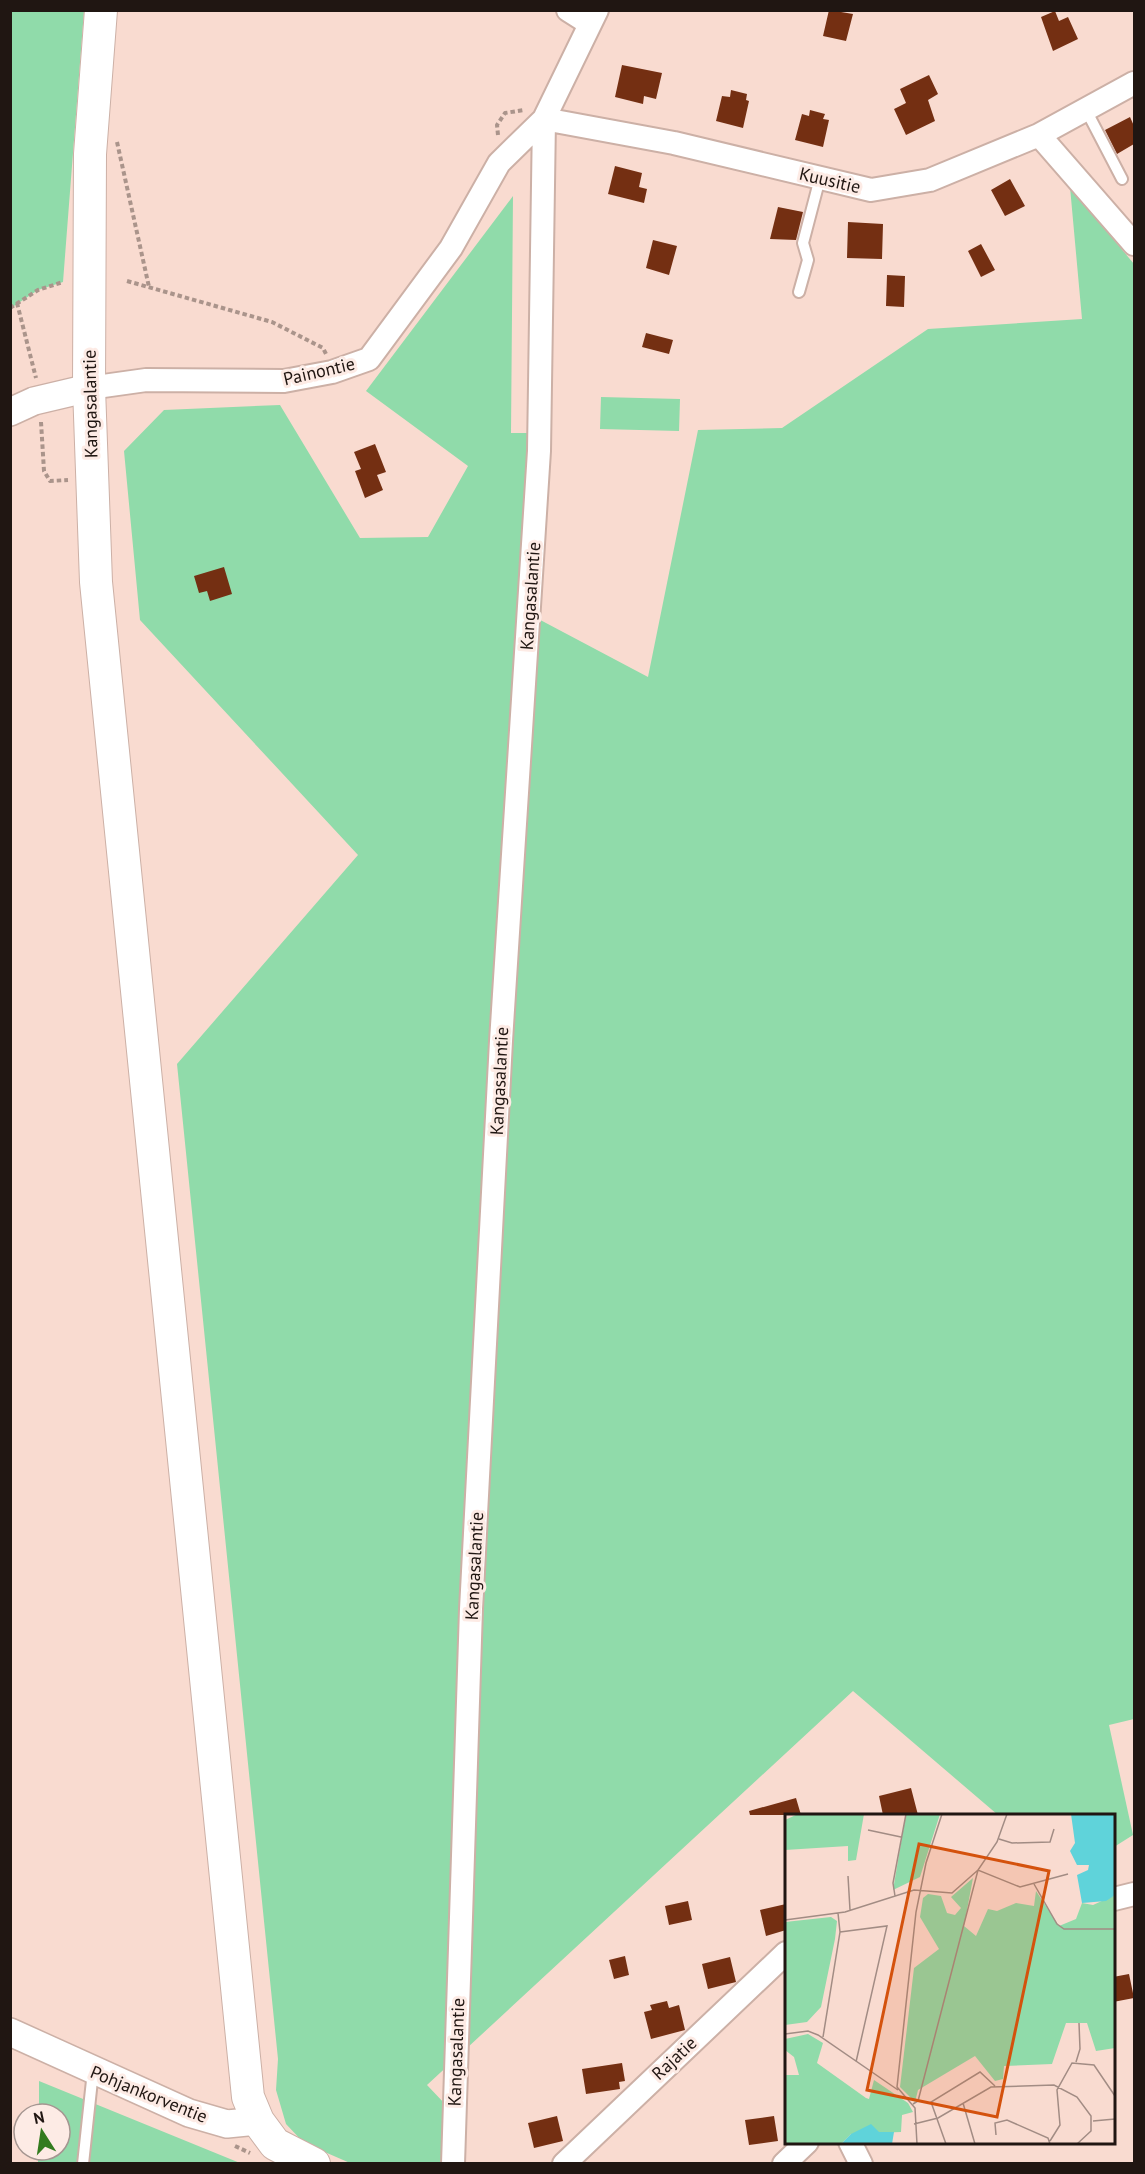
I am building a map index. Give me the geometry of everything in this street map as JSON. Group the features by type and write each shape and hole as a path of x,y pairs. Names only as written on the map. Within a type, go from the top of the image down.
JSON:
{"main road":[{"name":"Kangasalantie","path":"101,10 90,154 89,388 96,582 231,1912 243,2059 249,2097 258,2121"},
{"path":"258,2121 274,2144 314,2163"}],"street":[{"path":"568,10 594,17"},
{"name":"Kangasalantie","path":"453,2163 471,1609 501,1041 539,451 544,119 594,17"},
{"name":"Kuusitie","path":"544,119 674,143 870,190 930,180 1039,135 1134,83"},
{"name":"Painontie","path":"10,412 34,401 89,388 146,380 284,381 332,372 369,359 451,248 499,163 544,119"},
{"path":"1039,135 1134,244"},
{"path":"1115,1899 1134,1894"},
{"name":"Rajatie","path":"564,2163 785,1954"},
{"name":"Pohjankorventie","path":"10,2032 189,2113 227,2124 258,2121"},
{"path":"784,2163 805,2144"},
{"path":"851,2144 861,2163"}],"lane":[{"path":"1085,108 1122,179"},
{"path":"799,292 808,260 803,243 820,178"},
{"path":"83,2163 93,2071"}],"path":[{"path":"116,135 150,287"},
{"path":"127,281 272,321 323,348 332,372"},
{"path":"10,308 38,290 63,282"}],"green space":[{"path":"11,10 84,11 63,282 38,290 11,308"},
{"path":"1070,187 1134,264 1134,1719 1109,1725 1133,1835 1115,1846 1115,1814 997,1814 853,1691 427,2085 445,2104 442,2163 350,2163 304,2143 286,2124 276,2090 278,2059 177,1064 358,855 140,620 124,451 164,410 280,405 360,538 428,537 468,466 366,391 513,196 511,433 533,433 529,614 648,677 698,430 782,428 928,329 1082,319"},
{"path":"601,397 680,399 679,431 600,429"},
{"path":"39,2081 240,2163 38,2164 38,2162 72,2162 72,2102 39,2102"}],"building":[{"path":"829,10 853,14 846,41 823,36"},
{"path":"1055,11 1059,21 1068,17 1078,39 1053,51 1041,17"},
{"path":"622,65 662,73 656,99 644,96 643,104 615,97"},
{"path":"929,75 938,94 928,100 935,121 906,135 894,109 906,103 900,89"},
{"path":"731,90 747,94 746,100 749,101 743,128 716,121 722,96 730,97"},
{"path":"810,110 825,114 823,119 829,120 823,147 795,140 802,114 809,116"},
{"path":"1130,117 1134,126 1134,144 1117,154 1105,130"},
{"path":"615,166 642,173 639,187 647,189 644,203 608,194"},
{"path":"1010,179 1025,206 1005,216 991,190"},
{"path":"778,207 803,212 796,240 770,239"},
{"path":"848,222 883,224 882,259 847,258"},
{"path":"653,240 677,246 669,275 646,268"},
{"path":"981,244 995,270 981,277 968,251"},
{"path":"887,275 905,276 904,307 886,306"},
{"path":"646,333 673,340 669,354 642,347"},
{"path":"375,444 386,472 377,475 383,490 365,498 355,471 361,469 354,452"},
{"path":"224,567 232,594 210,601 207,591 199,593 194,576"},
{"path":"911,1788 918,1814 883,1814 879,1796"},
{"path":"796,1798 801,1814 750,1815 749,1811"},
{"path":"688,1901 692,1920 669,1925 665,1906"},
{"path":"785,1904 785,1930 766,1936 760,1910"},
{"path":"625,1956 629,1975 614,1979 609,1960"},
{"path":"730,1957 736,1982 708,1989 702,1964"},
{"path":"1129,1974 1134,1998 1115,2002 1115,1977"},
{"path":"667,2001 669,2008 679,2005 685,2030 651,2039 644,2012 652,2010 650,2005"},
{"path":"622,2063 625,2081 619,2082 620,2089 586,2094 582,2069"},
{"path":"557,2116 563,2141 534,2148 528,2123"},
{"path":"774,2116 778,2141 749,2145 745,2120"}]}
